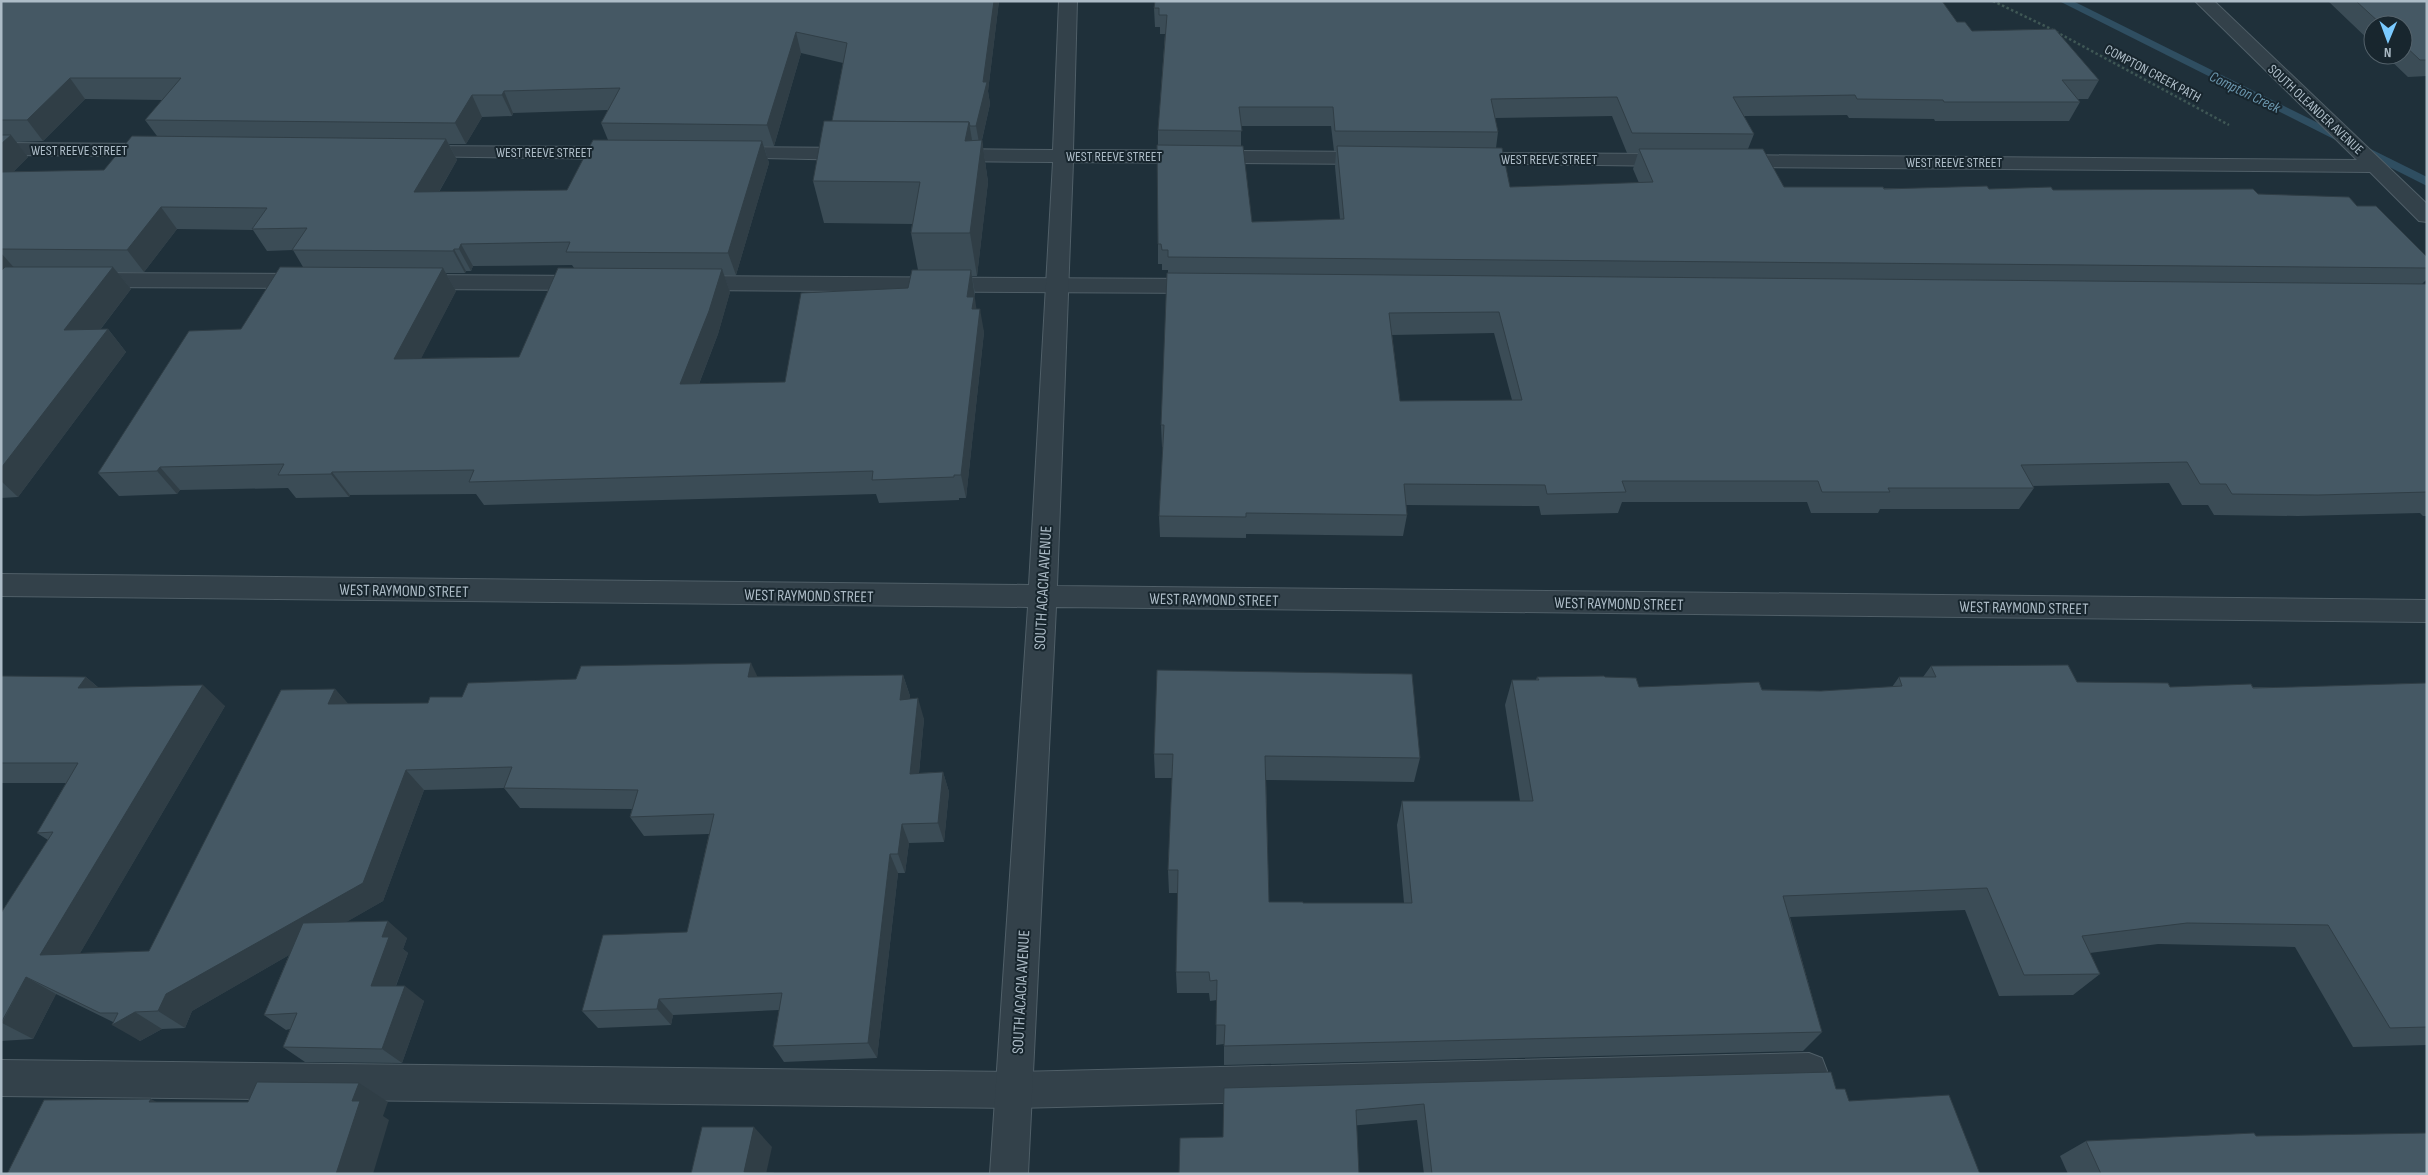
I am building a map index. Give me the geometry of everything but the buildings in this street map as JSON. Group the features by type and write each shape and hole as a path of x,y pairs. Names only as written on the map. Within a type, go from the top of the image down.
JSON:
{"street":[{"name":"SOUTH ACACIA AVENUE","path":"1009,1174 1058,285 1068,1"},
{"name":"SOUTH OLEANDER AVENUE","path":"2204,1 2427,216"},
{"name":"WEST REEVE STREET","path":"1,149 180,150"},
{"name":"WEST REEVE STREET","path":"399,152 647,153"},
{"path":"706,153 875,154"},
{"name":"WEST REEVE STREET","path":"925,155 1394,158"},
{"name":"WEST REEVE STREET","path":"1454,158 2376,166"},
{"path":"66,280 324,281"},
{"path":"393,282 612,283"},
{"path":"671,283 1228,287"},
{"name":"WEST RAYMOND STREET","path":"1,585 1042,598 2427,611"},
{"path":"1,1078 1014,1090 1809,1071"}],"path":[{"name":"COMPTON CREEK PATH","path":"1993,1 2049,28 2232,127"}],"waterway":[{"name":"Compton Creek","path":"2064,1 2427,182"}]}
